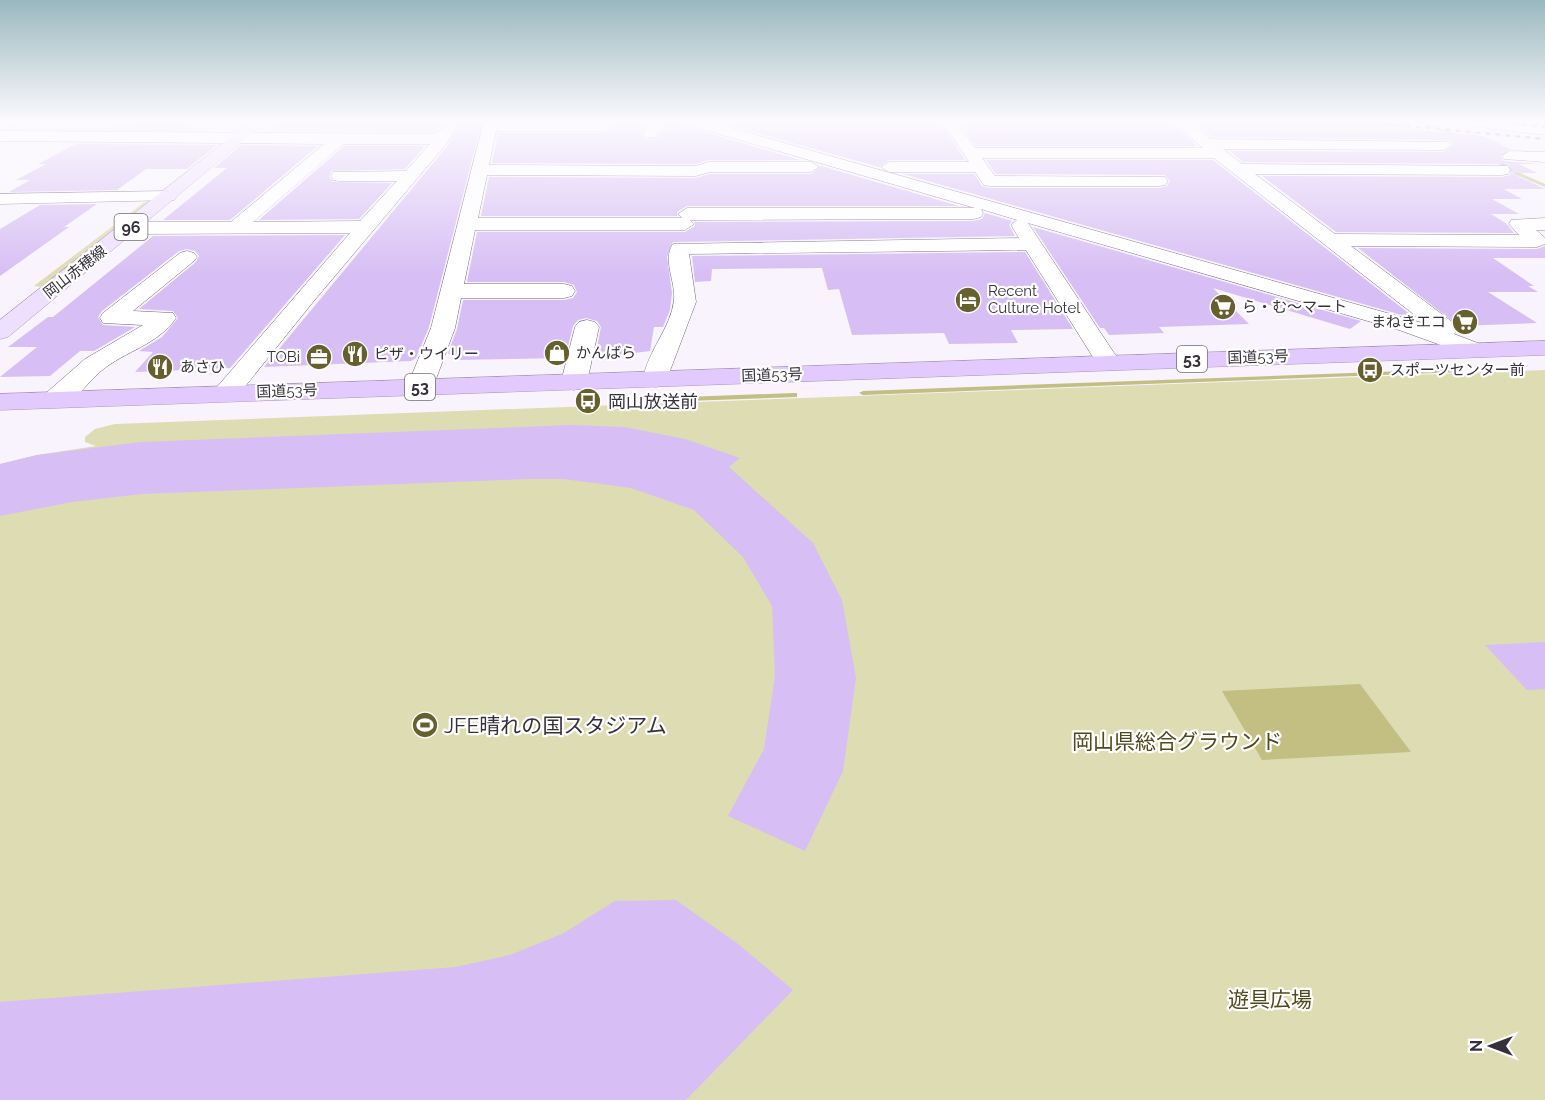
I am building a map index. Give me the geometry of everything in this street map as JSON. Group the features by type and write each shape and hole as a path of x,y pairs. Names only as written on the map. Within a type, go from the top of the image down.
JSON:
{"highway":[{"name":"国道53号","path":"0,402 1545,348"}],"main road":[{"name":"岡山赤穂線","path":"112,218 172,172"},
{"name":"岡山赤穂線","path":"0,332 130,228 195,172"}],"street":[{"path":"236,228 301,172"},
{"path":"226,393 281,322 414,172"},
{"path":"420,387 436,351 478,172"},
{"path":"870,172 1407,325 1474,350"},
{"path":"985,172 1108,362"},
{"path":"1049,172 1159,181"},
{"path":"1248,172 1331,240 1474,350"},
{"path":"339,176 411,176"},
{"path":"698,182 900,181"},
{"path":"1267,189 1295,189"},
{"path":"474,190 497,190"},
{"path":"0,199 168,196"},
{"path":"467,224 1012,213"},
{"path":"1331,240 1537,241 1518,224 1545,224"},
{"path":"130,228 367,227"},
{"path":"656,379 656,364 681,319 685,301 677,264 680,248 1030,244"},
{"path":"54,400 94,364 143,338 165,318 111,318 187,257"},
{"path":"451,291 564,291"},
{"path":"574,382 587,327"}],"green space":[{"path":"151,201 43,287 34,286 143,203"},
{"name":"岡山県総合グラウンド","path":"1545,370 1545,1100 0,1100 0,464 37,455 96,446 85,442 85,437 95,429 115,424"}],"shaded area":[{"path":"1360,684 1411,752 1262,760 1222,691"}],"building":[{"path":"30,172 141,172 117,190 9,192 30,180 16,180"},
{"path":"222,172 287,172 230,220 163,220"},
{"path":"314,172 331,172 329,177 333,182 392,183 359,219 259,220"},
{"path":"425,172 469,172 429,327 416,358 411,361 264,367"},
{"path":"843,172 959,206 687,206 677,212 677,216 481,216 489,177 696,178 710,174"},
{"path":"995,172 1229,172 1416,319 903,174 974,174 982,186 990,188 1159,188 1167,186 1170,181 1165,175"},
{"path":"1511,172 1536,172 1511,173 1545,189 1504,189 1522,199 1492,199 1519,214 1491,214 1507,224 1514,233 1336,232 1262,176 1502,177 1510,175"},
{"path":"97,204 0,276 0,229 40,205"},
{"path":"985,213 1012,221 1009,225 1015,236 673,242 667,257 672,293 670,310 663,327 654,327 650,351 595,358 601,327 597,321 586,318 578,320 573,326 565,358 458,360 448,353 457,329 463,300 564,300 573,298 577,292 574,285 564,282 467,282 477,232 685,232 695,226 695,222 974,221 982,219"},
{"path":"1033,227 1361,321 1350,329 1213,288 1249,324 1159,327 1164,333 1109,335 1104,328 1100,328"},
{"path":"345,235 230,368 135,372 153,352 139,351 162,337 178,318 173,311 139,309 196,262 199,256 195,251 186,249 179,251 102,311 98,317 103,325 135,327 94,351 80,351 50,376 0,377 37,347 8,347 48,317 53,317 153,236"},
{"path":"1545,246 1545,258 1493,258 1534,286 1528,286 1538,292 1488,292 1537,323 1459,326 1358,248 1537,249"},
{"path":"1025,252 1073,329 1011,330 1018,343 949,344 944,333 852,335 839,289 828,290 822,268 712,269 711,281 695,282 692,256"},
{"path":"571,425 624,427 685,439 740,458 729,467 813,543 842,600 856,678 843,771 805,851 728,816 764,749 775,676 772,606 743,557 694,510 631,488 564,479 526,479 142,494 72,502 0,516 0,464 37,455 141,442"},
{"path":"1545,642 1545,689 1527,690 1485,645"},
{"path":"676,900 738,944 793,990 686,1100 0,1100 0,1002 456,967 510,955 562,934 615,901"}],"waterway":[{"path":"1515,172 1545,186"},
{"path":"863,393 1459,371"},
{"path":"658,400 794,395"}],"place":[{"name":"Recent Culture Hotel","path":"968,300"},
{"name":"ら・む〜マート","path":"1223,307"},
{"name":"まねきエコ","path":"1465,322"},
{"name":"かんばら","path":"557,353"},
{"name":"ピザ・ウイリー","path":"355,354"},
{"name":"TOBi","path":"319,357"},
{"name":"あさひ","path":"160,367"},
{"name":"スポーツセンター前","path":"1370,370"},
{"name":"岡山放送前","path":"588,401"},
{"name":"JFE晴れの国スタジアム","path":"425,725"}],"park label":[{"name":"遊具広場","path":"1270,999"}]}
